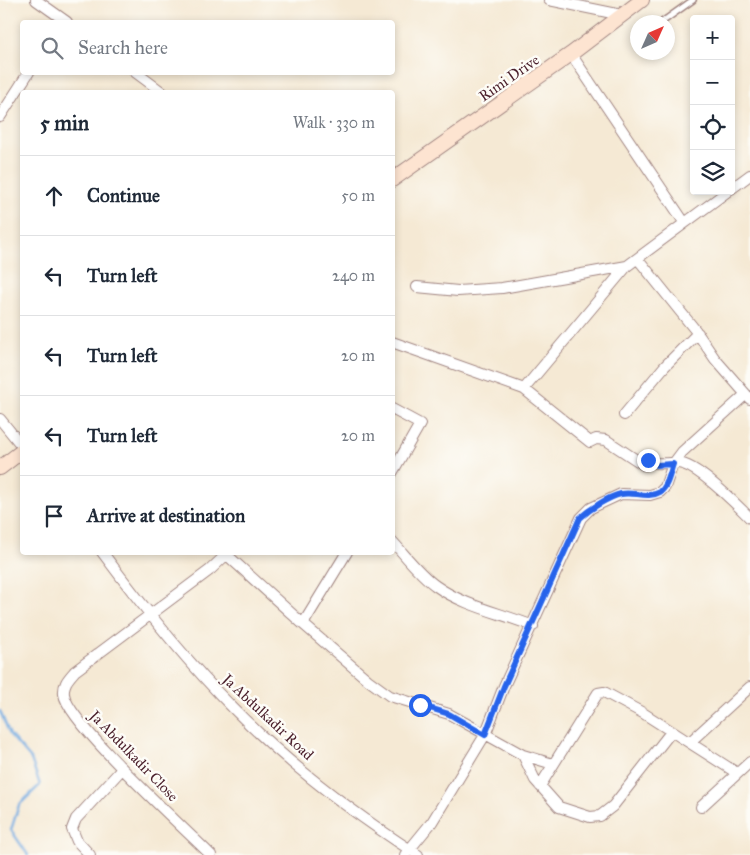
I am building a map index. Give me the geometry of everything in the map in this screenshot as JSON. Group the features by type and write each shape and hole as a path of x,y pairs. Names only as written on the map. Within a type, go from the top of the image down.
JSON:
{"street":[{"path":"36,0 62,20"},
{"path":"548,0 622,14"},
{"name":"Rimi Drive","path":"395,178 571,54 642,0"},
{"path":"571,54 684,222"},
{"path":"0,117 27,75"},
{"path":"139,75 159,90"},
{"path":"735,186 750,176"},
{"path":"524,389 626,266 722,195"},
{"path":"411,853 485,735 504,686 533,626 580,518 591,508 621,494 660,492 665,487 673,464 692,440 703,434 747,397 638,259"},
{"path":"417,286 458,291 502,288 626,266"},
{"path":"624,415 664,367 698,333"},
{"path":"395,343 524,389 590,442 596,439 606,440 644,465 648,460 657,465 679,463 718,487 750,518"},
{"path":"395,411 420,424 395,468"},
{"path":"0,419 20,444"},
{"path":"0,468 20,453"},
{"path":"395,544 422,575 436,586 459,599 533,626"},
{"name":"Ja Abdulkadir Road","path":"104,555 148,614 234,709 283,755 411,853"},
{"name":"Ja Abdulkadir Close","path":"211,855 122,769 73,714 64,696 65,682 75,671 227,555"},
{"path":"229,555 303,624 368,680 390,696 449,714 523,755 553,764"},
{"path":"303,624 345,555"},
{"path":"690,742 750,686"},
{"path":"540,786 598,693 604,692 690,742 737,773"},
{"path":"523,755 540,786 559,807 590,817 600,816 613,806 671,732"},
{"path":"701,806 750,762"},
{"path":"90,855 76,841 72,829 76,820 122,769"}],"lane":[{"path":"672,15 693,0"}],"waterway":[{"path":"0,711 10,735 31,759 40,785 19,805 11,830 28,855"}],"route":[{"path":"420,705 449,714 485,735 504,686 538,616 580,518 591,508 621,494 660,492 665,487 673,464 657,465 648,460"}]}
